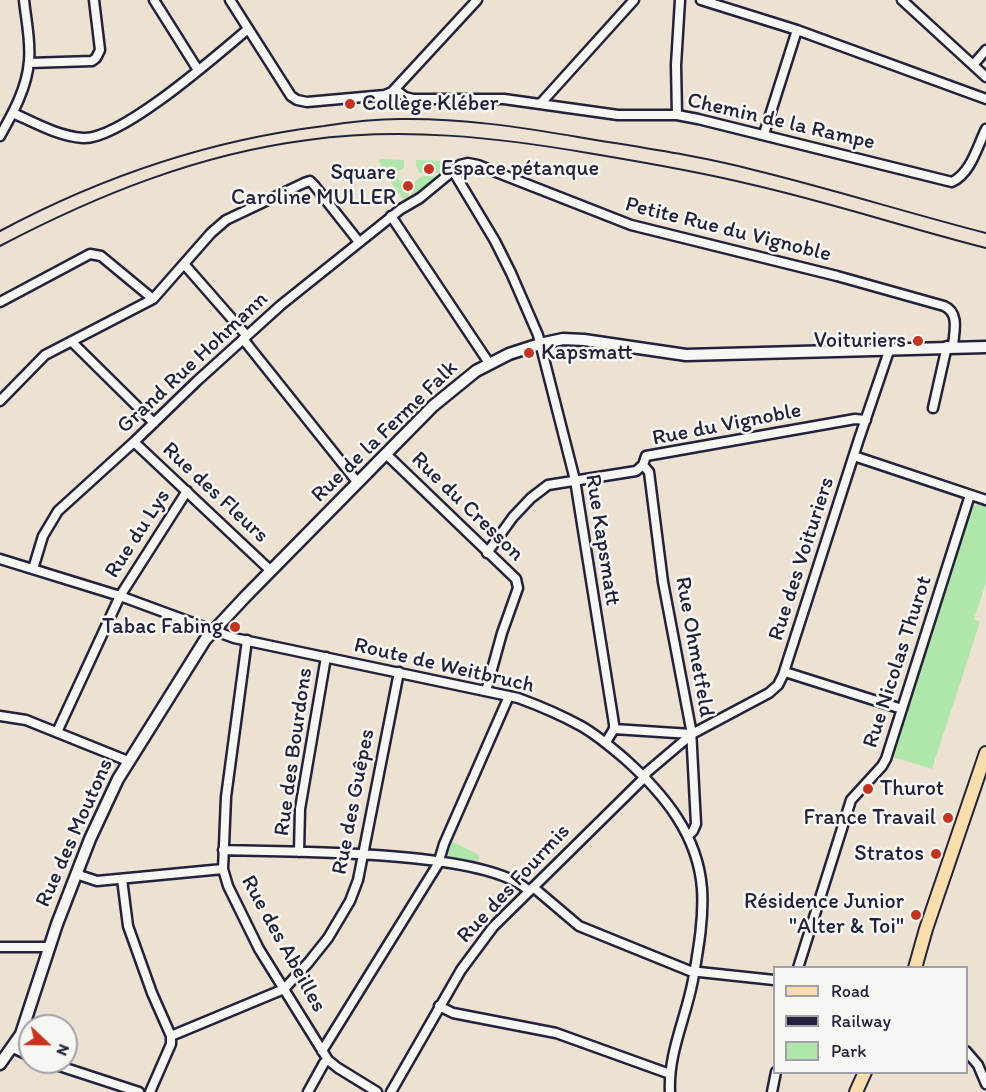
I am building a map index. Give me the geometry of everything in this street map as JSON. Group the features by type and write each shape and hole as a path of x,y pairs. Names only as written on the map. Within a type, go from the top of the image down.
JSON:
{"main road":[{"path":"916,966 986,753"},
{"path":"856,1092 863,1074"}],"street":[{"path":"0,136 14,113 29,63 24,0"},
{"path":"29,63 92,61 96,58 100,50 94,0"},
{"path":"154,0 198,70"},
{"path":"230,0 291,96 307,102 385,95 395,88 477,0"},
{"path":"541,103 634,0"},
{"path":"677,115 676,65 680,0"},
{"path":"701,0 796,30 986,99"},
{"path":"902,0 986,77"},
{"path":"14,113 50,130 86,138 114,129 129,122 248,29"},
{"path":"764,134 796,30"},
{"path":"973,65 986,50"},
{"name":"Chemin de la Rampe","path":"395,88 405,97 413,99 484,99 541,103 618,115 677,115 764,134 952,182 966,171 986,129"},
{"name":"Petite Rue du Vignoble","path":"406,206 463,164 473,164 631,225 837,276 944,306 950,309 955,316 950,346"},
{"name":"Rue Kapsmatt","path":"453,171 495,241 538,335 575,480 614,729"},
{"path":"0,401 45,356 153,299 211,233 226,220 310,181 358,243"},
{"name":"Grand Rue Hohmann","path":"33,569 44,536 57,511 245,337 406,206"},
{"path":"391,216 489,363"},
{"path":"0,302 90,254 101,256 153,299"},
{"path":"184,264 245,337 358,483"},
{"name":"Rue de la Ferme Falk","path":"213,630 443,397 489,363 540,344 563,339 585,340 686,355 986,346"},
{"path":"72,342 154,423"},
{"path":"933,408 950,346"},
{"name":"Rue des Voituriers","path":"645,777 646,773 692,734 769,693 778,685 890,348"},
{"name":"Rue du Vignoble","path":"487,553 513,518 531,498 548,485 636,471 643,465 646,456 855,419 866,420"},
{"name":"Rue des Fleurs","path":"134,442 271,571"},
{"name":"Rue du Cresson","path":"386,454 516,579 518,588 502,633 486,691"},
{"path":"854,456 986,500"},
{"name":"Rue Ohmetfeld","path":"643,465 649,472 663,582 692,734 696,824 694,831 688,836"},
{"name":"Rue du Lys","path":"57,732 120,596 187,491"},
{"name":"Rue Nicolas Thurot","path":"799,966 851,800 884,764 970,495"},
{"name":"Route de Weitbruch","path":"0,559 120,596 247,640 509,696 556,713 606,742 661,794 688,836 702,888 702,920 694,972 670,1074 670,1092"},
{"name":"Rue des Moutons","path":"2,1060 13,1048 22,1029 48,948 76,874 113,789 128,761 213,630"},
{"name":"Rue des Abeilles","path":"247,640 226,797 222,869 259,949 322,1052 338,1068 376,1092"},
{"name":"Rue des Bourdons","path":"299,852 300,809 326,657"},
{"name":"Rue des Guêpes","path":"284,989 328,938 350,901 358,880 399,672"},
{"path":"784,672 902,710"},
{"path":"322,1052 399,930 439,861 444,844 509,696"},
{"path":"0,716 26,720 128,761"},
{"path":"606,742 614,729 692,734"},
{"name":"Rue des Fourmis","path":"391,1092 439,1006 476,948 493,927 645,777"},
{"path":"223,850 364,855 439,861 481,868 531,889 579,926 694,972 773,980"},
{"path":"76,874 97,881 222,869"},
{"path":"122,879 128,926 152,993 171,1036 171,1044 150,1092"},
{"path":"0,947 48,948"},
{"path":"171,1036 284,989"},
{"path":"439,1006 453,1013 556,1033 670,1074"},
{"path":"13,1048 18,1050"},
{"path":"968,1053 978,1065 986,1084"},
{"path":"308,1092 324,1063 328,1060"},
{"path":"78,1072 139,1092"},
{"path":"772,1092 776,1074"}],"green space":[{"path":"381,159 404,160 404,168 395,173 384,172 379,161"},
{"path":"416,160 440,161 444,166 444,172 420,173"},
{"path":"386,176 398,176 399,180 409,184 409,197 403,199"},
{"path":"422,176 441,177 412,197 413,183"},
{"path":"979,503 986,504 986,583 974,619 980,622 932,769 890,756 968,513"},
{"path":"451,841 479,855 479,859 475,861 449,857 447,849"}],"railway":[{"path":"0,231 77,194 198,151 281,132 352,122 400,119 445,120 512,127 688,156 783,177 986,233"},
{"path":"0,246 111,194 188,166 228,155 267,146 343,136 413,134 518,142 689,171 809,199 986,248"}],"place":[{"name":"Collège Kléber","path":"350,104"},
{"name":"Espace pétanque","path":"429,169"},
{"name":"Square Caroline MULLER","path":"408,186"},
{"name":"Voituriers","path":"918,341"},
{"name":"Kapsmatt","path":"529,353"},
{"name":"Tabac Fabing","path":"235,627"},
{"name":"Thurot","path":"868,789"},
{"name":"France Travail","path":"948,818"},
{"name":"Stratos","path":"936,854"},
{"name":"Résidence Junior \"Alter & Toi\"","path":"916,915"}]}
